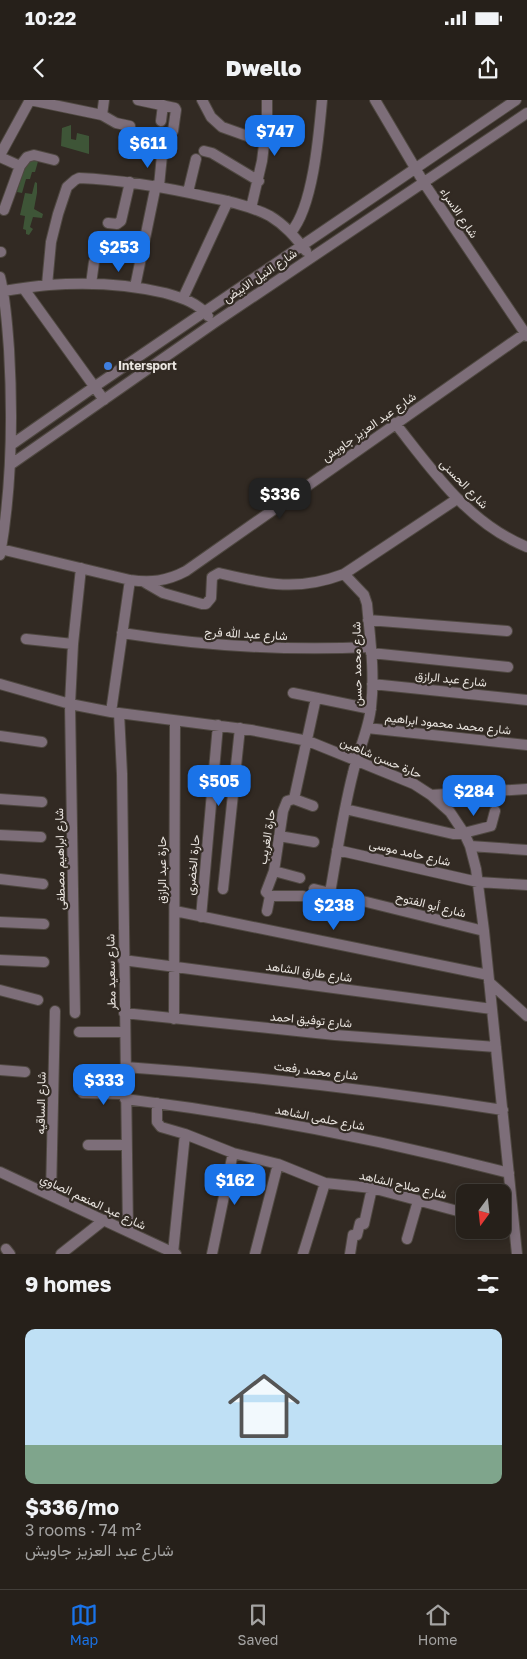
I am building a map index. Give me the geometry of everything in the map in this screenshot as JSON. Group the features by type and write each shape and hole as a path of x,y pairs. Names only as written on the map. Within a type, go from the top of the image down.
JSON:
{"street":[{"path":"20,166 0,156 30,100 55,103 102,115 111,121 130,126"},
{"path":"102,115 104,100"},
{"path":"140,100 171,107 176,110 173,131"},
{"path":"202,100 211,117 222,128 264,142"},
{"path":"251,208 259,181 267,100"},
{"path":"291,232 298,224 310,184 319,137 322,100"},
{"name":"شارع الاسراء","path":"375,100 424,182 526,334"},
{"name":"شارع النيل الابيض","path":"11,445 94,386 516,100"},
{"path":"161,121 163,105"},
{"name":"شارع النيل الابيض","path":"10,464 311,257 527,113"},
{"path":"204,151 212,153 259,181"},
{"path":"4,210 24,159 30,155 54,160"},
{"path":"135,287 162,155"},
{"path":"188,192 196,159"},
{"path":"47,285 51,242 58,214 67,187 79,178 157,186 228,201 251,208 269,216 291,232 311,257"},
{"path":"108,223 117,224 121,221 130,182"},
{"path":"183,298 228,201"},
{"path":"91,284 94,262"},
{"path":"0,277 11,380 10,464 4,490 1,552"},
{"path":"3,291 47,285 91,284 135,287 183,298 194,303 214,323"},
{"path":"24,289 104,400"},
{"name":"شارع عبد العزيز جاويش","path":"1,552 130,580 144,582 173,578 186,571 395,423 526,334"},
{"name":"شارع الحسنى","path":"395,423 444,485 470,512 492,529 527,547"},
{"path":"144,582 163,593 202,604 209,602 211,598 212,577 219,573 260,583 281,585 303,585 324,582 344,574 457,499"},
{"name":"شارع ابراهيم مصطفى","path":"75,1013 70,704 73,644 81,568"},
{"name":"شارع محمد حسن","path":"330,893 345,809 356,760 367,728 371,709 372,684 367,604 364,595 344,574"},
{"name":"شارع سعيد مطر","path":"128,1231 122,774 115,712 122,633 130,580"},
{"path":"368,620 507,631"},
{"name":"شارع عبد الله فرج","path":"122,633 192,643 255,648 370,650 508,668"},
{"path":"26,639 73,644"},
{"name":"حارة حسن شاهين","path":"0,684 70,704 175,721 240,728 308,742 414,784 431,795 450,812 470,846 478,882 517,1254"},
{"name":"شارع عبد الرازق","path":"372,684 527,700"},
{"path":"293,693 371,709"},
{"name":"حارة الغريب","path":"267,912 270,896 266,892 274,871 283,811 287,801 294,799 308,742 316,698"},
{"name":"حارة عبد الرازق","path":"174,1019 175,721"},
{"name":"حارة الخضرى","path":"201,916 218,725"},
{"path":"223,889 240,728"},
{"name":"شارع محمد محمود ابراهيم","path":"367,728 527,744"},
{"path":"0,736 42,742"},
{"path":"431,795 527,789"},
{"path":"0,799 42,802"},
{"path":"294,799 313,806"},
{"path":"345,809 452,834 491,826 494,811"},
{"path":"0,835 41,837"},
{"path":"279,836 314,842"},
{"path":"470,846 527,850"},
{"name":"شارع حامد موسى","path":"337,850 478,882 527,885"},
{"path":"274,871 300,878"},
{"path":"0,879 43,884"},
{"name":"شارع أبو الفتوح","path":"314,889 484,930"},
{"path":"270,896 304,896"},
{"path":"175,911 489,978 527,1016"},
{"path":"0,922 44,924"},
{"path":"0,960 44,962"},
{"name":"شارع طارق الشاهد","path":"123,960 492,1009"},
{"path":"0,996 0,990 38,1000"},
{"name":"شارع الساقيه","path":"51,1195 55,1010"},
{"name":"شارع توفيق احمد","path":"124,1013 335,1036 496,1047"},
{"path":"78,1032 124,1032"},
{"name":"شارع محمد رفعت","path":"125,1067 276,1079 409,1095 503,1110"},
{"path":"0,1070 25,1072"},
{"name":"شارع حلمى الشاهد","path":"84,1093 125,1096 157,1103 246,1116 334,1133 465,1162 509,1174"},
{"name":"شارع صلاح الشاهد","path":"157,1103 159,1126 233,1153 278,1164 325,1183 372,1188 456,1211"},
{"path":"174,1253 185,1134"},
{"path":"88,1145 126,1145"},
{"path":"212,1254 233,1153"},
{"path":"255,1254 278,1164"},
{"name":"شارع عبد المنعم الصاوي","path":"0,1172 174,1253"},
{"path":"303,1254 325,1183"},
{"path":"350,1254 353,1234 357,1235 360,1223 364,1224 372,1188"},
{"path":"408,1239 418,1201"},
{"path":"61,1254 104,1220"}],"green space":[{"path":"71,125 71,139 76,140 77,133 89,136 89,154 61,146 62,128"},
{"path":"39,158 35,172 32,172 30,179 26,179 22,193 17,192 26,159"},
{"path":"35,182 37,183 37,193 34,209 43,214 42,218 33,217 30,227 33,229 29,235 23,229 25,216 20,215 25,193 32,194"}],"place":[{"name":"Intersport","path":"108,366"}]}
